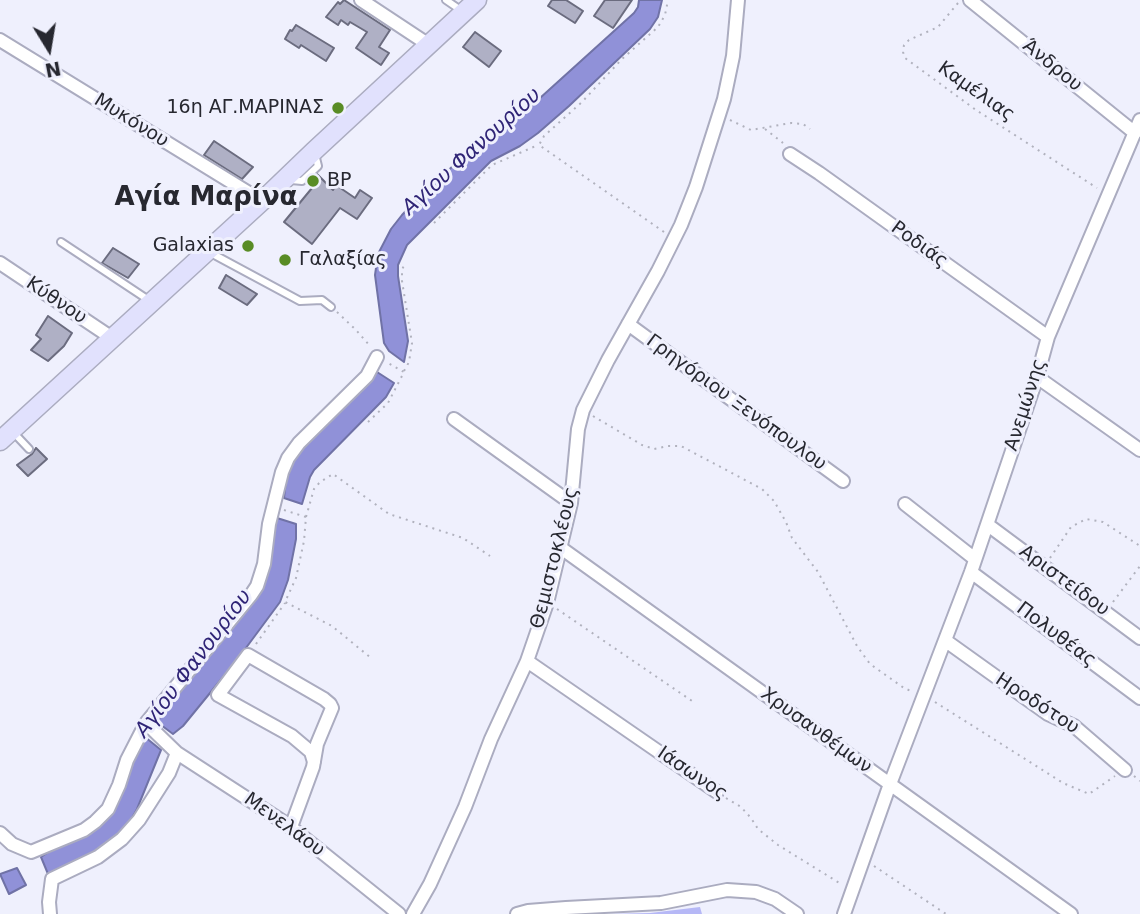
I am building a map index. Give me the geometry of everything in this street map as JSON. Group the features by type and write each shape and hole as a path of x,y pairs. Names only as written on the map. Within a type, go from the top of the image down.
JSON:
{"main road":[{"path":"6,435 471,6"}],"street":[{"path":"361,0 429,45"},
{"name":"Θεμιστοκλέους","path":"413,914 430,884 465,807 491,739 527,661 547,603 571,503 578,429 583,410 674,239 696,187 720,115 733,56 738,0"},
{"name":"Άνδρου","path":"970,0 1135,133"},
{"name":"Μυκόνου","path":"0,40 262,201"},
{"name":"Ανεμώνης","path":"844,914 988,524 1048,337 1140,120"},
{"name":"Ροδιάς","path":"790,154 1048,337"},
{"name":"Κύθνου","path":"0,263 112,338"},
{"name":"Γρηγόριου Ξενόπουλου","path":"628,324 843,481"},
{"path":"0,833 12,844 32,852 84,830 96,822 112,802 127,760 149,726 257,586 264,564 273,507 288,458 299,443 367,376 377,357"},
{"path":"1037,377 1140,450"},
{"path":"454,419 571,503"},
{"path":"905,504 975,559"},
{"name":"Αριστείδου","path":"988,524 1140,638"},
{"name":"Χρυσανθέμων","path":"561,548 1071,914"},
{"name":"Πολυθέας","path":"971,572 1140,698"},
{"name":"Ηροδότου","path":"946,641 1048,714 1074,726 1125,769"},
{"path":"291,827 314,762 330,704 248,655 218,695 292,736 311,752 314,762"},
{"name":"Ιάσωνος","path":"527,661 717,792"},
{"name":"Μενελάου","path":"149,726 177,753 291,827 399,914"},
{"path":"50,914 51,879 98,857 122,839 139,820 169,773 177,753"},
{"path":"517,914 566,908 661,903 727,890 756,892 775,899 797,914"}],"lane":[{"path":"446,0 471,6"},
{"path":"61,242 151,302"},
{"path":"208,251 300,301 322,300 331,307"},
{"path":"6,435 29,449"}],"path":[{"path":"434,223 492,165 539,145 544,136 658,27 665,15 668,0"},
{"name":"Καμέλιας","path":"960,0 938,27 904,45 905,58 976,110 1107,194"},
{"path":"720,115 751,130 791,123 803,124 810,129"},
{"path":"539,145 674,239"},
{"path":"368,422 388,404 409,362 412,343 402,281 405,262"},
{"path":"331,307 356,330 377,357 404,372"},
{"path":"583,410 642,445 654,449 681,446 762,489 774,501 792,538 818,572 856,646 870,664 904,688 925,695 1063,783 1089,794 1125,769"},
{"path":"248,655 285,602 296,578 306,517 314,489 333,474 389,514 463,538 490,556"},
{"path":"273,507 306,517"},
{"path":"1044,568 1071,527 1086,519 1103,522 1140,546"},
{"path":"1106,612 1140,566"},
{"path":"285,602 332,626 371,658"},
{"path":"547,603 695,703"},
{"name":"Ιάσωνος","path":"717,792 741,807 758,830 778,845 852,891"},
{"path":"863,859 946,914"}],"shaded area":[{"path":"700,907 702,914 609,914 650,913"}],"water":[{"name":"Αγίου Φανουρίου","path":"639,0 662,0 658,17 650,29 538,133 491,161 407,245 398,265 408,341 404,362 389,351 384,343 375,275 378,254 391,229 418,198 466,154 498,136 634,13"},
{"path":"377,372 394,383 386,397 314,470 302,504 284,498 286,481 293,462 304,447"},
{"path":"277,518 296,524 296,539 288,580 280,602 237,660 183,726 173,734 157,722 252,601"},
{"path":"145,737 161,750 127,827 114,842 60,872 48,874 41,857 89,831"},
{"path":"17,868 26,885 9,894 0,874"}],"building":[{"path":"344,0 390,30 379,47 389,53 381,65 356,48 367,32 350,22 348,25 341,20 338,25 326,17 338,2 340,4"},
{"path":"552,0 566,0 583,11 575,23 548,6"},
{"path":"605,0 632,0 613,28 594,16"},
{"path":"296,25 334,48 326,61 301,45 299,48 285,39"},
{"path":"475,32 501,51 489,67 463,47"},
{"path":"214,141 253,167 242,179 204,155"},
{"path":"317,174 333,190 336,185 355,198 360,190 372,198 357,219 340,208 312,244 284,222 312,188 308,183"},
{"path":"113,248 139,264 128,278 102,263"},
{"path":"226,275 257,294 247,305 219,288"},
{"path":"48,316 72,333 64,346 48,361 31,350 41,339 36,335"},
{"path":"36,448 47,459 28,476 17,465"}],"place":[{"name":"16η ΑΓ.ΜΑΡΙΝΑΣ","path":"338,108"},
{"name":"BP","path":"313,181"},
{"name":"Galaxias","path":"248,246"},
{"name":"Γαλαξίας","path":"285,260"}],"district":[{"name":"Αγία Μαρίνα","path":"206,198"}]}
